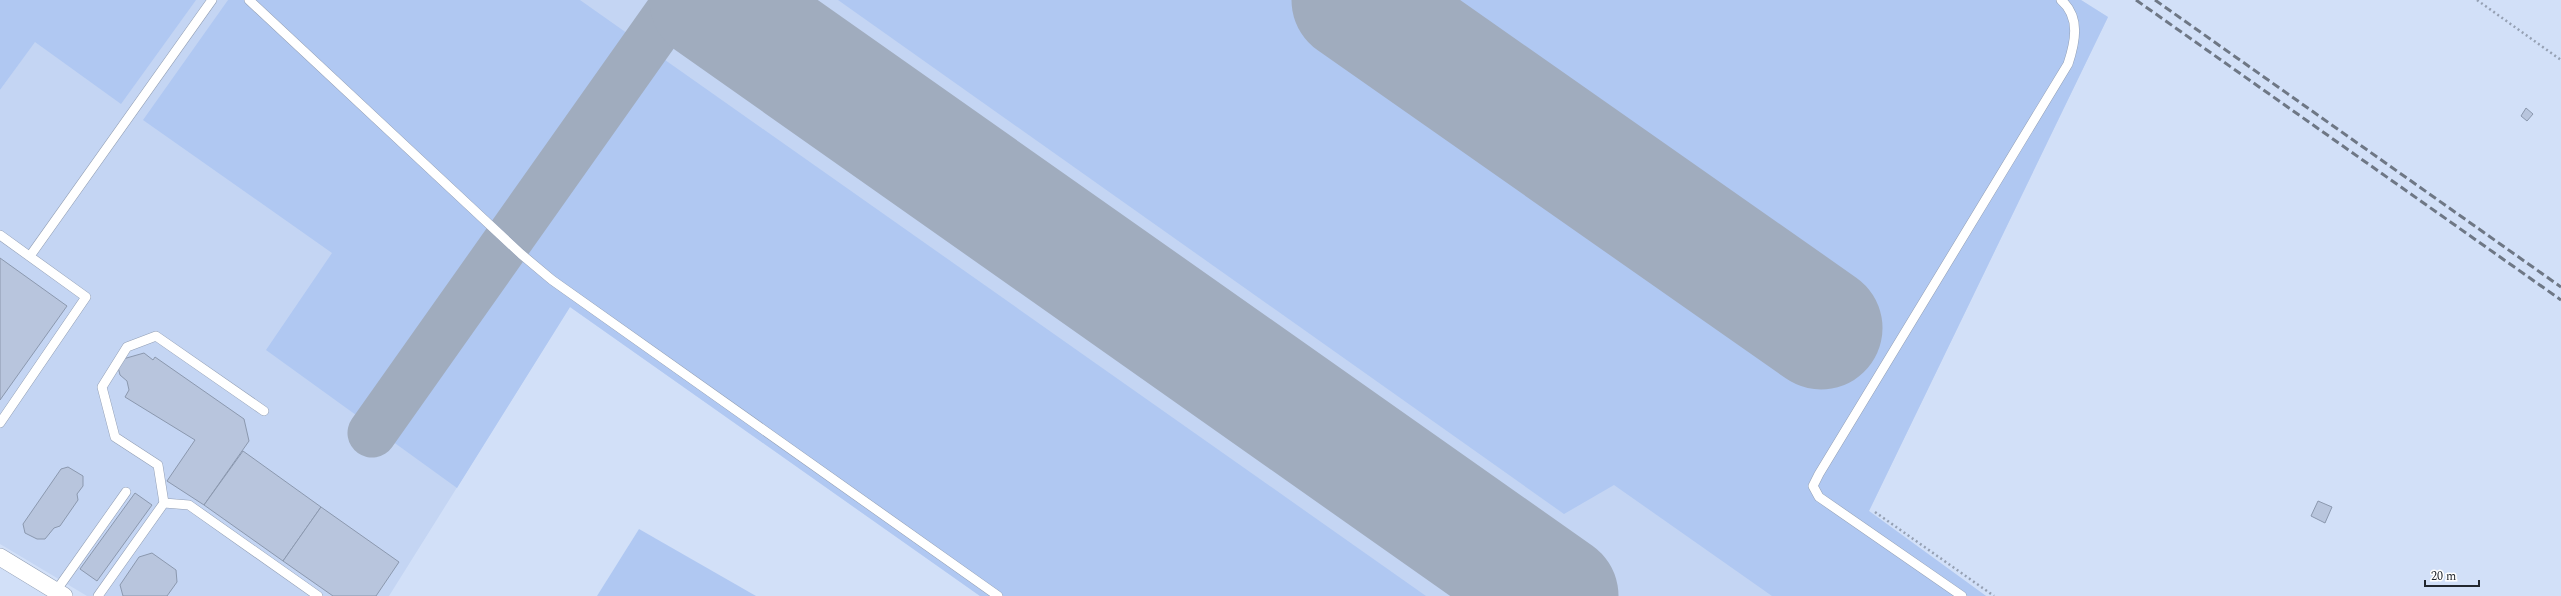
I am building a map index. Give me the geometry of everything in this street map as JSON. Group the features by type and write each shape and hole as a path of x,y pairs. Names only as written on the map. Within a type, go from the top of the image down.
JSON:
{"street":[{"path":"0,557 60,594"}],"lane":[{"path":"30,256 212,0"},
{"path":"249,0 521,254 552,280 998,596"},
{"path":"1962,596 1819,497 1813,486 1818,474 2068,64 2076,42 2074,23 2061,0"},
{"path":"0,235 86,298 0,423"},
{"path":"98,596 164,503 158,466 115,437 102,386 127,347 156,336 264,411"},
{"path":"60,594 126,492"},
{"path":"164,503 189,505 318,596"}],"path":[{"path":"2476,0 2561,60"},
{"path":"1875,512 1994,596"}],"shaded area":[{"path":"0,0 196,0 121,104 35,42 0,90"},
{"path":"64,0 2081,0 2108,17 1869,511 1986,596 980,596 570,307 389,596 87,596 0,544 0,90"},
{"path":"228,0 580,0 1426,596 980,596 570,307 457,488 266,350 332,253 143,120"},
{"path":"838,0 2081,0 2108,17 1869,511 1986,596 1772,596 1614,485 1564,514"},
{"path":"639,529 756,596 597,596"}],"building":[{"path":"2526,108 2533,114 2527,121 2521,116"},
{"path":"0,258 67,306 0,400"},
{"path":"144,353 153,360 155,357 244,419 249,441 204,505 167,481 195,440 125,397 129,390 127,381 120,375 118,367 123,359"},
{"path":"243,451 321,507 283,561 204,505"},
{"path":"68,467 83,476 83,486 77,494 78,500 60,526 54,528 45,539 37,539 25,533 23,524 61,469"},
{"path":"135,493 152,505 97,581 80,569"},
{"path":"2318,501 2332,507 2325,523 2311,516"},
{"path":"321,507 399,562 376,596 333,596 283,561"},
{"path":"152,553 176,570 177,582 167,596 123,596 120,585 139,557"}],"taxiway":[{"path":"372,433 678,0"}],"runway":[{"path":"711,0 1557,596"},
{"path":"1353,0 1821,328"}],"railway":[{"path":"2136,0 2561,300"},
{"path":"2155,0 2561,287"}]}
